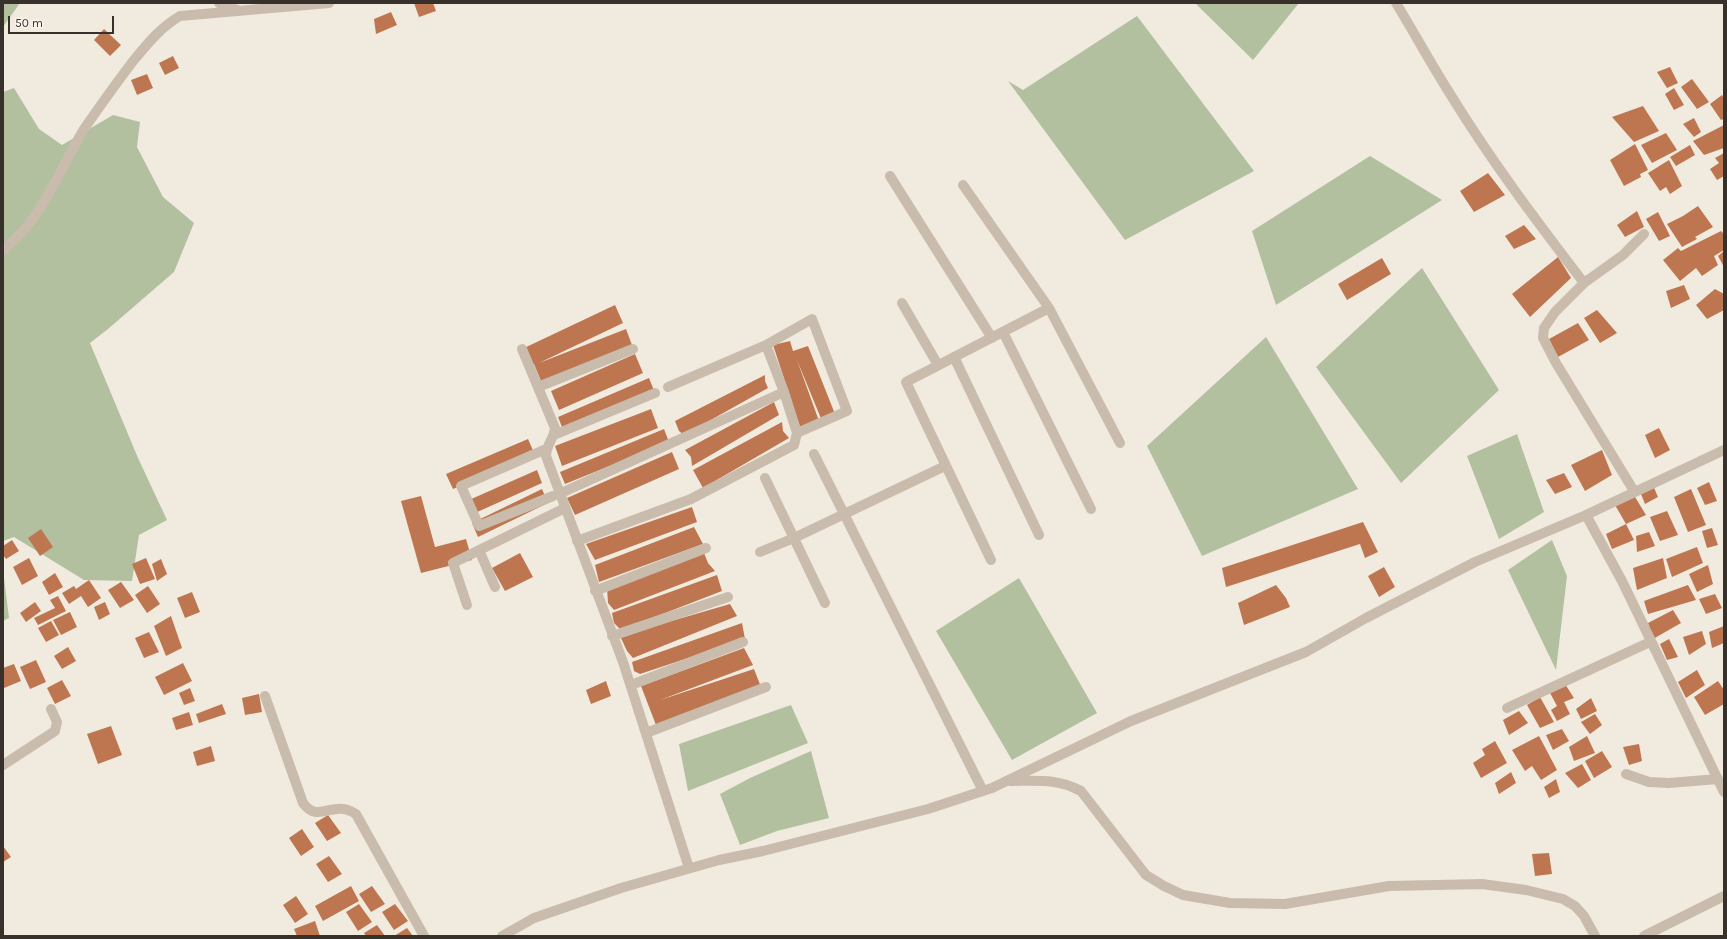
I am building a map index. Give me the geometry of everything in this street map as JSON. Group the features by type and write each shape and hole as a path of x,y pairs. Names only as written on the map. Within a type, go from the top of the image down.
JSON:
{"street":[{"path":"219,3 239,10"},
{"path":"3,250 14,242 33,218 84,130 127,69 166,24 180,16 329,3"},
{"path":"1396,3 1423,45 1452,97 1523,205 1584,283"},
{"path":"890,176 992,338"},
{"path":"963,185 1050,308 1120,443"},
{"path":"1634,492 1556,363 1543,338 1544,328 1555,312 1584,283 1623,255 1644,234"},
{"path":"902,303 938,365"},
{"path":"991,560 906,382 1050,308"},
{"path":"668,387 766,345 812,319 848,412 797,433"},
{"path":"1003,332 1091,509"},
{"path":"576,541 691,499 794,445 797,433 784,392 766,345"},
{"path":"522,349 554,428 554,435 546,449 546,456 556,495 565,508 630,685 689,868"},
{"path":"538,387 633,349"},
{"path":"954,358 1039,535"},
{"path":"546,449 462,486 479,526 556,495 784,392"},
{"path":"554,435 656,393"},
{"path":"502,936 534,918 561,908 689,868 763,851 928,809 983,791 1131,721 1306,652 1366,618 1475,562 1586,515 1724,450"},
{"path":"814,454 983,791"},
{"path":"760,552 794,538 945,466"},
{"path":"765,478 825,603"},
{"path":"467,605 453,563 565,508"},
{"path":"1586,515 1622,581 1650,642 1724,792"},
{"path":"595,591 706,548"},
{"path":"479,550 495,587"},
{"path":"612,636 728,597"},
{"path":"630,685 743,642"},
{"path":"1507,708 1650,642"},
{"path":"646,733 766,687"},
{"path":"265,696 303,803 308,810 316,813 338,807 349,809 356,814 424,936"},
{"path":"3,765 55,731 57,722 51,709"},
{"path":"1626,774 1649,782 1718,779"},
{"path":"1006,781 1052,780 1068,784 1081,791 1146,875 1183,895 1230,903 1285,904 1389,886 1482,884 1526,890 1563,899 1575,906 1584,916 1595,936"},
{"path":"1644,936 1724,896"}],"green space":[{"path":"3,3 20,3 3,27"},
{"path":"1195,3 1299,3 1253,60"},
{"path":"1137,16 1254,171 1125,240 1008,81 1023,90"},
{"path":"14,88 39,129 62,145 113,115 140,122 137,147 163,197 194,223 174,272 90,343 138,458 167,520 139,535 132,581 84,580 14,537 3,541 3,92"},
{"path":"1370,156 1442,200 1276,305 1252,231"},
{"path":"1422,268 1499,390 1401,483 1316,367"},
{"path":"1266,337 1358,489 1202,556 1147,446"},
{"path":"1517,434 1544,512 1499,539 1467,456"},
{"path":"1552,540 1567,576 1556,670 1508,570"},
{"path":"3,570 9,618 3,621"},
{"path":"1019,578 1097,713 1012,760 936,631"},
{"path":"791,705 808,743 688,791 679,744"},
{"path":"811,751 829,818 777,831 740,845 720,794 750,778"}],"building":[{"path":"414,3 433,3 436,11 419,17"},
{"path":"391,12 397,25 376,34 374,19"},
{"path":"104,29 121,45 110,56 94,40"},
{"path":"173,56 179,68 165,75 159,63"},
{"path":"1670,67 1678,83 1667,88 1657,72"},
{"path":"147,74 153,88 137,95 131,80"},
{"path":"1692,79 1709,102 1697,109 1681,87"},
{"path":"1674,88 1684,105 1674,110 1665,94"},
{"path":"1722,95 1724,99 1724,119 1721,120 1710,104"},
{"path":"1643,106 1659,131 1634,142 1612,117"},
{"path":"1694,118 1701,132 1694,137 1683,124"},
{"path":"1724,125 1724,148 1704,155 1693,141"},
{"path":"1666,133 1677,150 1652,163 1641,145"},
{"path":"1635,144 1648,170 1640,174 1641,177 1624,186 1610,160"},
{"path":"1690,145 1695,155 1676,166 1670,157"},
{"path":"1724,153 1724,176 1717,180 1710,169 1719,163 1715,158"},
{"path":"1669,160 1682,186 1670,194 1666,187 1660,191 1648,173"},
{"path":"1488,173 1505,195 1474,212 1460,191"},
{"path":"1698,206 1713,227 1695,237 1697,239 1682,247 1667,224"},
{"path":"1637,211 1644,227 1625,237 1617,225"},
{"path":"1658,212 1670,236 1659,241 1646,219"},
{"path":"1524,225 1536,239 1514,249 1505,236"},
{"path":"1721,231 1724,234 1724,250 1714,256 1718,265 1702,276 1696,268 1680,281 1663,260 1678,248 1681,251"},
{"path":"1724,251 1724,267 1718,256"},
{"path":"1558,257 1571,278 1530,317 1512,294"},
{"path":"1382,258 1391,274 1347,300 1338,284"},
{"path":"1684,285 1690,299 1671,308 1666,291"},
{"path":"1715,289 1724,294 1724,310 1707,319 1696,305"},
{"path":"615,305 623,323 539,363 626,329 632,345 541,381 534,364 530,366 522,349"},
{"path":"1597,310 1617,333 1600,343 1584,318"},
{"path":"1578,323 1589,340 1558,357 1549,339"},
{"path":"790,341 793,351 808,346 835,414 822,421 797,360 819,421 800,427 773,345"},
{"path":"635,354 643,373 559,410 551,391"},
{"path":"765,375 765,381 768,388 684,435 679,431 675,421"},
{"path":"649,378 655,393 564,432 558,417"},
{"path":"774,402 779,415 692,466 691,457 685,450"},
{"path":"651,409 658,428 562,466 555,446"},
{"path":"782,422 783,431 789,438 703,488 693,470"},
{"path":"1659,428 1670,450 1655,458 1645,435"},
{"path":"664,429 669,442 565,484 560,472"},
{"path":"528,439 535,455 453,489 446,474"},
{"path":"1602,450 1612,475 1585,491 1571,465"},
{"path":"672,452 679,469 575,515 567,498"},
{"path":"537,470 542,483 475,513 469,500"},
{"path":"1564,473 1572,487 1555,494 1546,480"},
{"path":"1709,482 1717,501 1705,505 1697,488"},
{"path":"1652,483 1658,497 1645,504 1639,489"},
{"path":"542,489 548,503 478,537 472,523"},
{"path":"1691,489 1706,525 1688,532 1674,497"},
{"path":"421,496 435,547 466,539 472,560 421,573 401,501"},
{"path":"1635,497 1646,515 1626,524 1615,505"},
{"path":"692,507 697,522 595,560 586,544"},
{"path":"1667,511 1678,535 1660,541 1650,517"},
{"path":"1363,522 1378,552 1365,558 1360,544 1226,587 1222,568"},
{"path":"1626,524 1634,540 1612,549 1606,534"},
{"path":"694,527 703,544 599,582 595,565"},
{"path":"1712,528 1718,545 1707,548 1702,531"},
{"path":"41,529 53,547 40,556 28,538"},
{"path":"1649,532 1655,546 1637,552 1636,536"},
{"path":"12,540 19,551 6,559 3,555 3,546"},
{"path":"1697,547 1703,563 1672,577 1666,559"},
{"path":"520,553 533,577 505,591 492,568"},
{"path":"704,553 708,563 715,571 614,610 608,603 607,588"},
{"path":"29,558 38,576 22,585 13,567"},
{"path":"146,558 155,579 140,584 132,564"},
{"path":"1663,558 1667,578 1637,590 1633,568"},
{"path":"161,559 167,574 157,581 152,564"},
{"path":"1708,565 1713,584 1697,592 1689,574"},
{"path":"1384,567 1395,587 1379,597 1368,576"},
{"path":"55,573 63,587 49,595 42,582"},
{"path":"717,575 722,591 621,630 614,623 612,613"},
{"path":"89,580 101,598 88,607 81,596 69,604 62,593 74,586 76,589"},
{"path":"121,582 134,600 120,608 108,590"},
{"path":"1276,585 1286,598 1290,607 1244,625 1238,603"},
{"path":"1688,585 1696,600 1648,614 1644,601"},
{"path":"148,586 160,604 147,613 135,595"},
{"path":"192,592 200,612 185,618 177,598"},
{"path":"1715,594 1722,608 1706,614 1699,599"},
{"path":"58,596 66,611 38,625 34,618 55,608 50,600"},
{"path":"35,602 41,611 26,622 20,613"},
{"path":"105,602 110,614 99,620 94,607"},
{"path":"730,604 737,616 633,658 627,651 620,636"},
{"path":"1673,610 1681,623 1653,639 1648,623"},
{"path":"70,612 77,627 61,635 53,620"},
{"path":"171,616 182,648 166,656 154,626"},
{"path":"51,621 59,635 46,642 38,628"},
{"path":"742,623 745,639 640,674 634,671 632,662"},
{"path":"1724,626 1724,643 1712,648 1709,632"},
{"path":"1702,631 1706,644 1689,655 1683,637"},
{"path":"149,632 159,652 144,658 135,638"},
{"path":"1669,639 1678,657 1667,660 1660,644"},
{"path":"68,647 76,661 62,669 54,656"},
{"path":"744,648 753,665 660,700 754,669 761,687 656,725 641,686"},
{"path":"36,660 46,682 30,689 20,667"},
{"path":"183,663 192,681 164,695 155,677"},
{"path":"14,664 21,681 4,688 3,668"},
{"path":"1697,670 1705,685 1686,698 1678,682"},
{"path":"62,680 71,696 55,704 47,688"},
{"path":"606,681 611,696 591,704 586,690"},
{"path":"1718,681 1724,690 1724,704 1705,715 1694,697"},
{"path":"1565,684 1574,698 1564,702 1570,714 1557,721 1551,710 1557,706 1549,691"},
{"path":"190,688 195,701 184,705 179,693"},
{"path":"259,694 262,712 245,715 242,698"},
{"path":"1540,697 1554,722 1540,728 1527,705"},
{"path":"1591,698 1597,711 1581,719 1576,709"},
{"path":"222,704 226,714 199,723 196,714"},
{"path":"1519,711 1528,723 1509,735 1503,720"},
{"path":"189,712 193,725 176,730 172,718"},
{"path":"1595,714 1602,725 1590,734 1581,722"},
{"path":"111,726 122,755 98,764 87,734"},
{"path":"1562,729 1569,741 1553,750 1546,735"},
{"path":"1539,736 1557,770 1541,780 1532,766 1525,771 1512,750"},
{"path":"1587,736 1595,753 1574,761 1569,747"},
{"path":"1495,741 1507,763 1481,778 1473,763 1485,755 1482,749"},
{"path":"1639,744 1642,761 1629,765 1623,747"},
{"path":"211,746 215,761 197,766 193,752"},
{"path":"1602,751 1612,767 1594,778 1585,761"},
{"path":"1582,764 1591,780 1578,788 1565,773"},
{"path":"1511,772 1516,783 1499,794 1495,783"},
{"path":"1556,779 1560,792 1549,798 1544,787"},
{"path":"328,815 341,833 327,841 315,823"},
{"path":"302,829 314,847 301,856 289,838"},
{"path":"3,846 11,857 3,862"},
{"path":"1549,853 1552,874 1535,876 1532,854"},
{"path":"329,856 342,874 328,882 316,864"},
{"path":"351,886 359,901 323,921 315,906"},
{"path":"372,886 385,904 371,912 359,894"},
{"path":"296,896 308,914 295,923 283,905"},
{"path":"359,904 372,922 358,931 346,912"},
{"path":"395,904 408,921 394,930 382,912"},
{"path":"315,921 320,936 297,936 294,929"},
{"path":"377,925 385,936 366,936 364,933"},
{"path":"407,928 413,936 394,936"}]}
